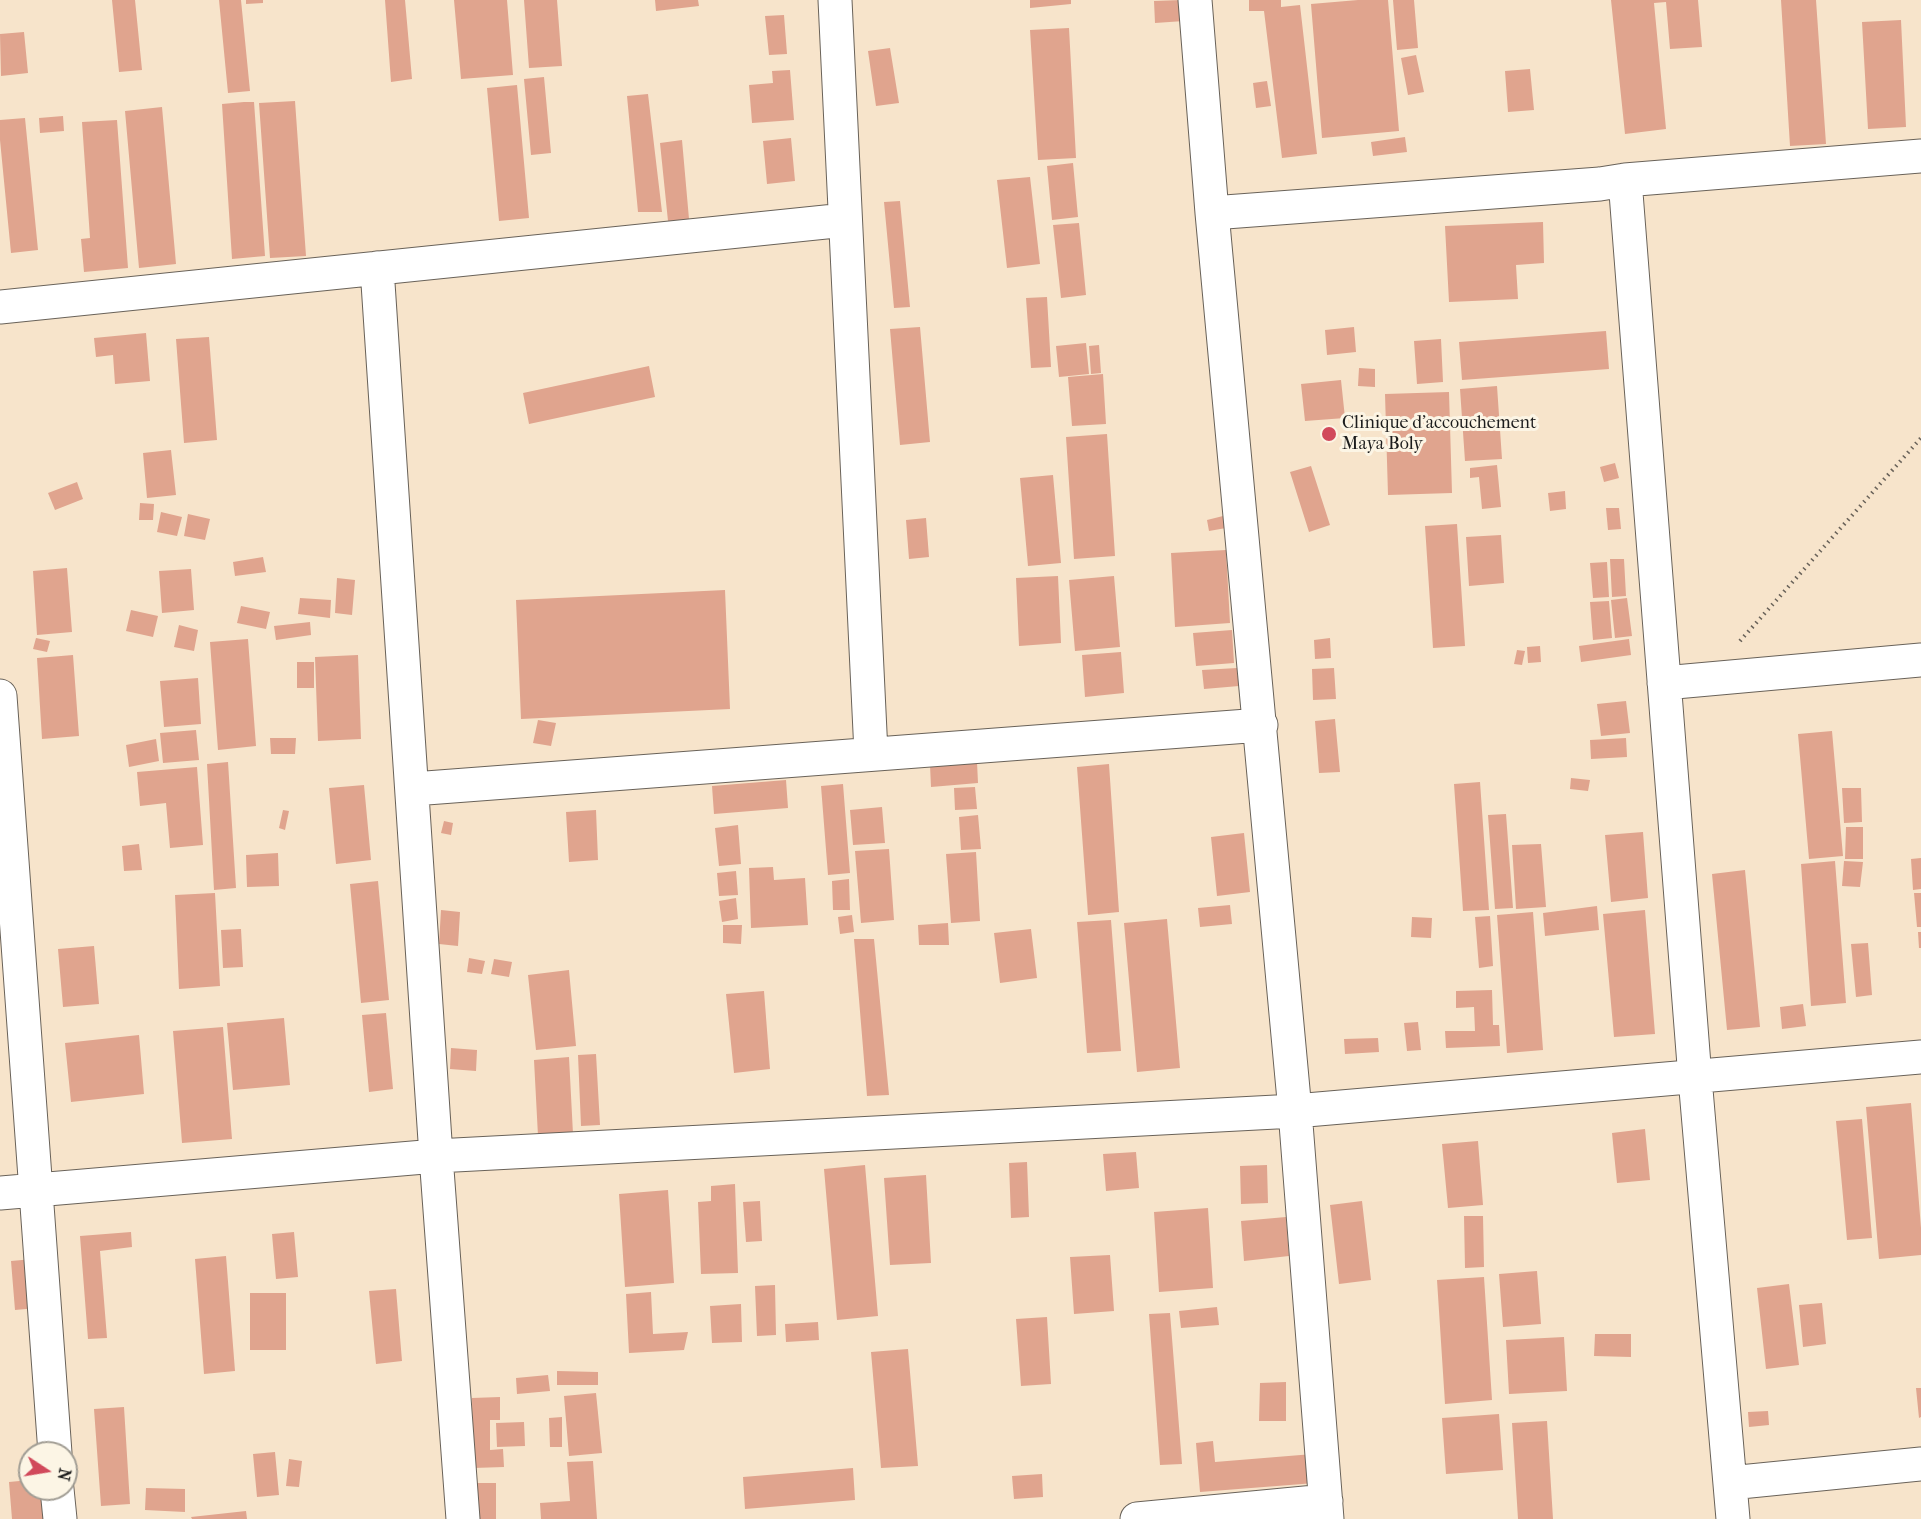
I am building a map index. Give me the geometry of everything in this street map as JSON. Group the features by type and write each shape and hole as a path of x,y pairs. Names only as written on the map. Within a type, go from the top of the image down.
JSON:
{"street":[{"path":"835,0 871,753"},
{"path":"1137,1519 1327,1510 1295,1111 1212,213 1195,0"},
{"path":"1212,213 1600,184 1921,156"},
{"path":"1626,180 1695,1078 1733,1519"},
{"path":"0,307 845,220"},
{"path":"377,268 436,1156 463,1519"},
{"path":"1664,683 1921,660"},
{"path":"0,696 4,813 53,1441"},
{"path":"412,789 1261,725"},
{"path":"0,1193 436,1156 1295,1111 1921,1057"},
{"path":"1730,1483 1921,1464"},
{"path":"58,1501 60,1519"}],"path":[{"path":"1707,680 1921,438"}],"building":[{"path":"112,0 135,0 142,70 119,72"},
{"path":"219,0 241,0 250,91 228,93"},
{"path":"246,0 263,0 263,3 246,4"},
{"path":"385,0 405,0 412,79 391,82"},
{"path":"454,0 507,0 513,75 461,79"},
{"path":"524,0 557,0 562,66 529,68"},
{"path":"655,0 698,0 699,6 656,11"},
{"path":"1030,0 1071,0 1071,4 1030,8"},
{"path":"1182,0 1184,21 1155,23 1154,1"},
{"path":"1249,0 1281,0 1281,7 1300,5 1317,154 1282,158 1264,11 1249,11"},
{"path":"1388,0 1399,131 1322,138 1311,4"},
{"path":"1393,0 1414,0 1418,48 1397,50"},
{"path":"1611,0 1698,0 1702,47 1670,49 1666,2 1654,3 1666,129 1625,134"},
{"path":"1781,0 1816,0 1826,144 1790,146"},
{"path":"784,15 787,54 769,55 765,16"},
{"path":"1901,20 1906,127 1868,129 1862,22"},
{"path":"1069,28 1076,158 1038,160 1030,30"},
{"path":"24,32 28,73 1,76 0,34"},
{"path":"890,48 899,103 876,106 868,51"},
{"path":"1416,55 1424,92 1408,95 1401,58"},
{"path":"1530,69 1534,110 1508,112 1505,71"},
{"path":"790,70 794,120 752,123 749,85 773,83 772,71"},
{"path":"544,77 551,153 531,155 524,79"},
{"path":"1267,81 1271,106 1256,108 1253,83"},
{"path":"517,85 529,218 499,221 487,88"},
{"path":"648,94 662,212 638,212 627,96"},
{"path":"295,101 306,256 270,258 259,103"},
{"path":"254,102 265,256 232,259 222,104"},
{"path":"162,107 176,264 139,268 125,111"},
{"path":"63,116 64,131 40,133 39,118"},
{"path":"25,118 38,250 11,253 0,120"},
{"path":"117,120 128,268 84,272 81,239 90,238 82,122"},
{"path":"1405,137 1407,152 1373,156 1371,142"},
{"path":"791,138 795,181 767,184 763,141"},
{"path":"682,140 689,219 668,221 660,143"},
{"path":"1073,163 1078,217 1052,220 1047,166"},
{"path":"1030,177 1040,264 1007,268 997,180"},
{"path":"900,201 910,307 894,308 884,202"},
{"path":"1543,222 1544,263 1516,265 1518,299 1449,302 1445,226"},
{"path":"1079,223 1086,295 1061,298 1053,225"},
{"path":"1047,297 1051,367 1031,368 1026,298"},
{"path":"920,327 930,442 900,445 890,329"},
{"path":"1354,327 1356,352 1327,355 1325,330"},
{"path":"1606,331 1609,369 1462,380 1459,342"},
{"path":"146,333 150,381 115,384 113,355 96,357 94,338"},
{"path":"209,337 217,440 184,443 176,339"},
{"path":"1441,339 1443,382 1417,384 1414,341"},
{"path":"1086,343 1089,374 1059,377 1056,346"},
{"path":"1099,345 1101,373 1091,374 1089,346"},
{"path":"649,366 655,397 529,424 523,393"},
{"path":"1359,368 1375,369 1375,387 1358,386"},
{"path":"1103,374 1106,424 1072,426 1068,377"},
{"path":"1341,380 1345,418 1305,421 1301,384"},
{"path":"1497,386 1502,459 1465,461 1460,389"},
{"path":"1449,392 1452,493 1388,495 1385,394"},
{"path":"1107,434 1115,556 1074,559 1066,437"},
{"path":"171,450 176,495 147,498 143,453"},
{"path":"1615,463 1619,478 1604,482 1600,467"},
{"path":"1497,465 1501,507 1482,509 1479,477 1470,478 1470,468"},
{"path":"1311,466 1330,525 1309,532 1290,472"},
{"path":"1053,475 1061,563 1028,566 1020,478"},
{"path":"77,482 83,499 55,510 48,493"},
{"path":"1565,491 1566,509 1550,511 1548,493"},
{"path":"140,503 154,504 153,520 139,520"},
{"path":"1606,508 1619,508 1621,529 1608,530"},
{"path":"161,512 182,517 177,536 157,532"},
{"path":"188,514 210,519 205,540 184,536"},
{"path":"1223,516 1226,528 1209,531 1207,520"},
{"path":"926,518 929,557 909,559 906,520"},
{"path":"1457,524 1465,646 1433,648 1425,526"},
{"path":"1501,535 1504,583 1469,586 1466,537"},
{"path":"1226,550 1230,623 1175,627 1171,553"},
{"path":"263,557 266,572 235,576 233,562"},
{"path":"1610,559 1624,559 1626,596 1612,597"},
{"path":"1607,562 1609,597 1593,598 1590,563"},
{"path":"67,568 72,632 37,635 33,571"},
{"path":"191,569 194,610 162,613 159,571"},
{"path":"1058,576 1061,643 1019,646 1016,578"},
{"path":"1114,576 1120,647 1075,651 1069,580"},
{"path":"337,578 355,580 352,615 335,613"},
{"path":"725,590 730,709 521,719 516,600"},
{"path":"300,598 331,600 330,618 298,614"},
{"path":"1627,598 1632,636 1615,638 1611,600"},
{"path":"1609,601 1612,638 1593,640 1590,602"},
{"path":"241,606 270,612 266,629 237,623"},
{"path":"131,610 158,616 153,637 126,631"},
{"path":"310,622 311,635 276,640 274,626"},
{"path":"179,625 198,630 194,651 174,647"},
{"path":"1232,630 1234,663 1196,666 1193,633"},
{"path":"36,638 50,641 47,652 33,649"},
{"path":"1330,638 1331,658 1315,659 1314,640"},
{"path":"248,639 256,746 218,750 210,642"},
{"path":"1629,639 1631,655 1581,662 1579,646"},
{"path":"1540,646 1541,662 1528,663 1527,647"},
{"path":"1517,650 1525,651 1522,665 1514,664"},
{"path":"1121,652 1124,693 1085,697 1082,655"},
{"path":"73,655 79,736 42,739 37,658"},
{"path":"358,655 361,739 318,741 315,657"},
{"path":"297,662 314,662 314,688 297,688"},
{"path":"1237,668 1239,686 1204,689 1202,670"},
{"path":"1334,668 1336,699 1313,700 1312,669"},
{"path":"198,678 201,724 164,727 160,681"},
{"path":"1626,701 1630,733 1601,736 1597,704"},
{"path":"1335,719 1340,772 1319,773 1315,721"},
{"path":"538,720 556,723 551,746 533,743"},
{"path":"196,730 199,760 163,763 160,733"},
{"path":"1832,731 1843,856 1809,859 1798,734"},
{"path":"270,738 296,738 295,754 271,754"},
{"path":"1626,738 1627,757 1591,759 1590,740"},
{"path":"156,739 159,761 129,767 126,745"},
{"path":"228,762 236,888 214,890 207,764"},
{"path":"977,762 978,783 931,787 930,765"},
{"path":"1109,764 1119,912 1088,915 1077,767"},
{"path":"197,767 203,845 170,848 166,803 140,806 137,772"},
{"path":"1571,778 1590,780 1588,791 1570,789"},
{"path":"786,780 788,808 714,814 712,786"},
{"path":"1480,782 1489,910 1463,911 1454,784"},
{"path":"843,784 850,873 828,875 821,786"},
{"path":"364,785 371,860 336,864 329,788"},
{"path":"975,787 977,809 955,810 954,788"},
{"path":"1842,788 1861,788 1862,822 1844,823"},
{"path":"882,807 885,843 853,845 850,810"},
{"path":"283,810 289,811 285,830 279,828"},
{"path":"596,810 598,860 569,862 566,812"},
{"path":"1506,814 1513,908 1495,909 1488,815"},
{"path":"978,815 981,849 961,850 959,817"},
{"path":"444,821 453,823 451,835 441,833"},
{"path":"738,825 741,864 719,866 715,828"},
{"path":"1846,827 1863,827 1863,859 1845,859"},
{"path":"1643,832 1648,898 1611,902 1605,835"},
{"path":"1244,833 1250,892 1217,896 1211,837"},
{"path":"139,844 142,870 124,871 122,846"},
{"path":"1541,844 1546,907 1516,909 1512,845"},
{"path":"889,849 894,920 861,923 855,851"},
{"path":"976,852 980,921 951,923 946,854"},
{"path":"278,853 279,886 247,887 246,855"},
{"path":"1921,858 1921,889 1913,890 1911,859"},
{"path":"1835,861 1846,1003 1811,1006 1801,864"},
{"path":"1844,861 1863,862 1860,887 1842,886"},
{"path":"773,867 774,880 805,878 808,925 751,928 749,868"},
{"path":"1745,870 1760,1027 1727,1030 1712,874"},
{"path":"736,871 738,895 719,896 717,873"},
{"path":"849,879 850,910 833,910 832,881"},
{"path":"378,881 389,1000 361,1003 350,884"},
{"path":"215,893 220,986 179,989 175,895"},
{"path":"1914,893 1921,893 1921,927 1917,927"},
{"path":"736,898 738,919 722,922 719,901"},
{"path":"1230,905 1232,924 1200,927 1198,908"},
{"path":"1597,906 1599,930 1545,936 1543,913"},
{"path":"441,910 460,912 458,946 439,944"},
{"path":"1645,910 1655,1034 1614,1037 1603,914"},
{"path":"1533,912 1543,1050 1507,1053 1497,915"},
{"path":"852,915 854,932 840,934 838,917"},
{"path":"1490,916 1493,966 1479,968 1475,917"},
{"path":"1412,917 1432,918 1431,938 1411,937"},
{"path":"1167,919 1180,1068 1137,1072 1124,923"},
{"path":"1111,920 1121,1051 1087,1053 1077,922"},
{"path":"948,923 949,945 919,945 918,925"},
{"path":"723,925 742,925 741,944 723,943"},
{"path":"241,929 243,967 223,968 221,930"},
{"path":"1031,929 1037,978 1000,983 994,933"},
{"path":"1918,932 1921,932 1921,948 1919,948"},
{"path":"854,939 874,939 889,1095 867,1096"},
{"path":"1868,943 1872,995 1856,997 1851,944"},
{"path":"94,946 99,1004 63,1007 58,949"},
{"path":"469,958 485,961 482,974 467,972"},
{"path":"494,959 512,962 509,977 491,974"},
{"path":"569,970 576,1046 536,1050 528,975"},
{"path":"1492,990 1493,1025 1499,1025 1500,1046 1446,1048 1445,1031 1475,1031 1474,1007 1456,1008 1456,991"},
{"path":"764,991 770,1069 734,1073 726,994"},
{"path":"1803,1004 1806,1026 1782,1029 1780,1007"},
{"path":"386,1013 393,1089 369,1092 362,1015"},
{"path":"284,1018 290,1085 233,1090 227,1023"},
{"path":"1418,1022 1421,1050 1407,1051 1404,1023"},
{"path":"223,1027 232,1139 182,1143 173,1031"},
{"path":"139,1035 144,1094 71,1102 65,1043"},
{"path":"1378,1038 1379,1052 1345,1054 1344,1039"},
{"path":"451,1048 477,1050 476,1071 450,1069"},
{"path":"596,1054 600,1125 581,1126 578,1055"},
{"path":"569,1057 573,1134 538,1136 534,1060"},
{"path":"1911,1103 1921,1255 1879,1259 1866,1107"},
{"path":"1862,1119 1872,1238 1847,1240 1836,1121"},
{"path":"1645,1129 1650,1180 1617,1183 1612,1133"},
{"path":"1478,1141 1483,1205 1448,1208 1442,1144"},
{"path":"1136,1152 1139,1188 1106,1191 1103,1154"},
{"path":"1027,1162 1029,1217 1011,1218 1009,1163"},
{"path":"865,1165 878,1316 837,1320 824,1169"},
{"path":"1267,1165 1268,1203 1241,1204 1240,1166"},
{"path":"926,1175 931,1263 890,1265 884,1178"},
{"path":"735,1184 738,1273 701,1274 698,1202 711,1201 711,1186"},
{"path":"668,1190 674,1283 625,1287 619,1194"},
{"path":"760,1201 762,1241 746,1242 743,1202"},
{"path":"1362,1201 1371,1280 1339,1284 1330,1205"},
{"path":"1208,1208 1213,1288 1159,1292 1154,1212"},
{"path":"1464,1216 1483,1216 1484,1267 1465,1268"},
{"path":"1286,1217 1289,1256 1244,1261 1241,1221"},
{"path":"131,1232 132,1247 100,1251 107,1338 88,1339 80,1236"},
{"path":"294,1232 298,1277 276,1279 272,1234"},
{"path":"1110,1255 1114,1311 1074,1314 1070,1257"},
{"path":"226,1256 235,1371 204,1374 195,1259"},
{"path":"33,1259 37,1308 15,1310 11,1261"},
{"path":"1537,1271 1541,1324 1503,1327 1499,1274"},
{"path":"1484,1277 1492,1400 1445,1404 1437,1280"},
{"path":"1789,1284 1799,1365 1766,1369 1757,1288"},
{"path":"775,1285 776,1335 757,1336 755,1286"},
{"path":"396,1289 402,1361 376,1364 369,1291"},
{"path":"651,1292 653,1334 688,1332 684,1350 629,1353 626,1294"},
{"path":"250,1293 286,1293 286,1350 250,1350"},
{"path":"1822,1303 1826,1344 1803,1347 1799,1305"},
{"path":"741,1304 742,1342 712,1343 710,1306"},
{"path":"1217,1307 1219,1325 1181,1328 1179,1311"},
{"path":"1170,1313 1182,1464 1160,1465 1149,1314"},
{"path":"1047,1317 1051,1384 1021,1386 1016,1319"},
{"path":"818,1322 819,1340 786,1342 785,1324"},
{"path":"1595,1334 1631,1334 1631,1357 1594,1356"},
{"path":"1564,1337 1567,1391 1509,1394 1506,1340"},
{"path":"908,1349 918,1466 881,1468 871,1352"},
{"path":"557,1371 598,1372 598,1385 557,1385"},
{"path":"548,1375 550,1391 517,1394 516,1378"},
{"path":"1286,1382 1286,1421 1259,1421 1260,1383"},
{"path":"1916,1388 1921,1388 1921,1417 1919,1418"},
{"path":"596,1393 602,1453 569,1456 564,1396"},
{"path":"500,1397 500,1420 490,1420 490,1450 503,1449 504,1467 473,1468 472,1398"},
{"path":"124,1407 130,1504 101,1506 94,1409"},
{"path":"1768,1411 1769,1425 1749,1427 1748,1412"},
{"path":"1499,1414 1503,1470 1446,1474 1442,1418"},
{"path":"562,1417 562,1447 550,1447 549,1418"},
{"path":"1547,1421 1553,1519 1518,1519 1512,1423"},
{"path":"524,1422 525,1446 497,1447 496,1423"},
{"path":"1213,1441 1215,1462 1313,1454 1315,1483 1200,1492 1196,1443"},
{"path":"275,1452 279,1495 257,1497 253,1454"},
{"path":"289,1459 302,1461 299,1487 286,1486"},
{"path":"593,1461 597,1519 541,1519 540,1503 570,1501 567,1462"},
{"path":"853,1468 855,1500 745,1509 743,1477"},
{"path":"1042,1474 1043,1497 1014,1499 1012,1476"},
{"path":"18,1481 18,1501 50,1501 52,1519 12,1519 9,1482"},
{"path":"474,1483 496,1483 496,1519 475,1519"},
{"path":"146,1488 185,1489 185,1512 145,1510"},
{"path":"246,1511 247,1519 192,1519 191,1517"}],"place":[{"name":"Clinique d'accouchement Maya Boly","path":"1329,434"}]}
